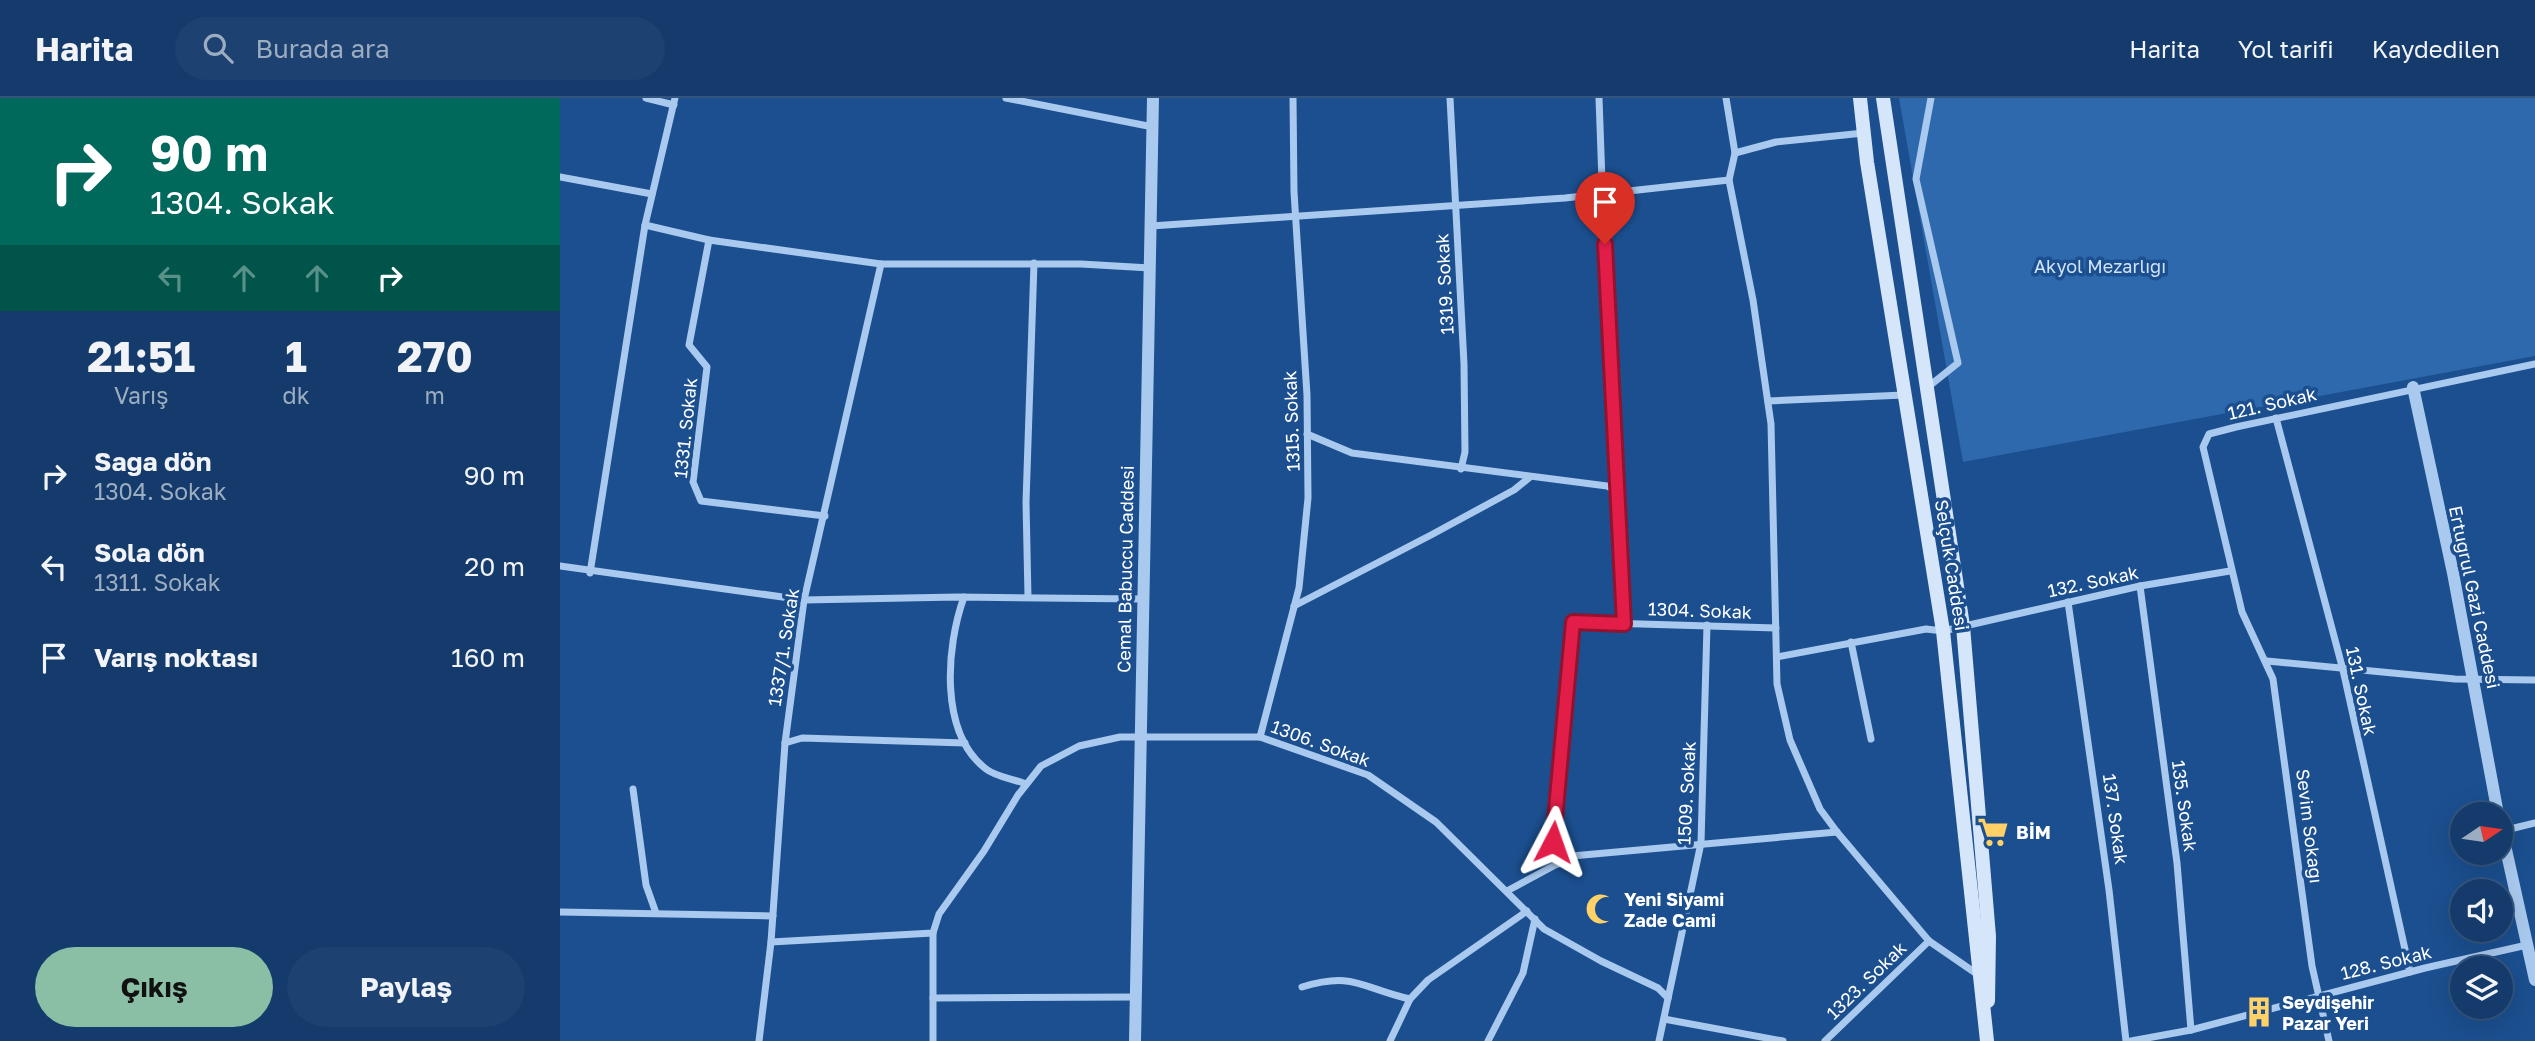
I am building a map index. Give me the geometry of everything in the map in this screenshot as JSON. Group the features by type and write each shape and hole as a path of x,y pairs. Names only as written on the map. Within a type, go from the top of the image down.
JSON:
{"main road":[{"name":"Selçuk Caddesi","path":"1860,98 1943,631 1978,974 1988,1041"},
{"path":"1883,98 1963,626 1989,936 1988,1041"}],"street":[{"path":"590,573 645,225 674,102 646,98"},
{"path":"1006,98 1153,127"},
{"name":"Cemal Babuccu Caddesi","path":"1135,1041 1141,599 1153,98"},
{"name":"1315. Sokak","path":"1260,737 1299,588 1308,498 1293,98"},
{"name":"1319. Sokak","path":"1450,98 1464,364 1465,452 1461,469"},
{"path":"1600,98 1607,319 1624,624"},
{"path":"1726,98 1735,153 1729,180 1753,300 1768,401 1777,684 1790,740 1820,809 1837,832 1929,942 1978,974"},
{"path":"1927,387 1958,363 1916,179 1931,98"},
{"path":"1735,153 1776,142 1864,133"},
{"path":"560,177 652,194"},
{"path":"1151,226 1296,218 1603,194 1729,180"},
{"path":"645,225 709,240 881,264 1034,264 1150,268"},
{"name":"1331. Sokak","path":"709,240 689,345 707,368 692,482 695,493 701,501 825,516"},
{"name":"1337/1. Sokak","path":"760,1041 771,942 785,743 804,600 881,264"},
{"path":"1028,597 1026,488 1034,264"},
{"name":"121. Sokak","path":"2267,661 2242,612 2230,570 2203,447 2209,434 2413,387 2535,364"},
{"name":"Ertuğrul Gazi Caddesi","path":"2413,387 2475,679 2496,802"},
{"path":"1768,401 1905,396"},
{"name":"131. Sokak","path":"2276,418 2343,670 2410,972"},
{"path":"1307,434 1352,453 1461,469 1607,485 1618,492"},
{"path":"1294,606 1431,536 1514,490 1530,477"},
{"path":"560,566 590,573 804,600 964,597 1141,599"},
{"name":"132. Sokak","path":"1777,657 1926,629 1943,631 2140,586 2230,570"},
{"name":"135. Sokak","path":"2140,586 2177,863 2191,1030"},
{"path":"964,597 951,677 953,715 965,743 988,770 1026,784"},
{"name":"137. Sokak","path":"2068,602 2129,1041"},
{"name":"1304. Sokak","path":"1558,864 1553,842 1573,622 1776,628"},
{"name":"1509. Sokak","path":"1659,1041 1701,843 1707,625"},
{"path":"1851,642 1871,739"},
{"path":"2267,661 2343,670 2475,679 2535,680"},
{"name":"Sevim Sokağı","path":"2267,661 2273,679 2287,769 2312,966 2321,995 2329,1041"},
{"name":"1306. Sokak","path":"933,933 939,914 1041,765 1079,746 1120,737 1260,737 1368,775 1436,822 1544,929 1601,961 1658,988 1668,998"},
{"path":"785,743 802,738 965,743"},
{"path":"633,789 646,885 656,912"},
{"path":"2513,827 2535,823"},
{"path":"1507,891 1572,856 1837,832"},
{"path":"2509,865 2535,980"},
{"path":"1390,1041 1410,999 1428,980 1527,911"},
{"path":"560,912 773,916"},
{"path":"1488,1041 1523,973 1535,919"},
{"path":"771,942 933,933 933,1041"},
{"name":"1323. Sokak","path":"1825,1041 1929,942"},
{"name":"128. Sokak","path":"2129,1041 2191,1030 2410,972 2527,945"},
{"path":"1302,987 1331,978 1356,981 1384,993 1410,999"},
{"path":"933,998 1136,997"},
{"path":"1664,1019 1783,1041"}],"green space":[{"name":"Akyol Mezarlığı","path":"1899,98 2535,98 2535,356 1963,462"}],"place":[{"name":"BİM","path":"1993,832"},
{"name":"Yeni Siyami Zade Cami","path":"1601,909"},
{"name":"Seydişehir Pazar Yeri","path":"2259,1012"}],"route":[{"path":"1553,842 1573,622 1624,624 1605,244"}]}
